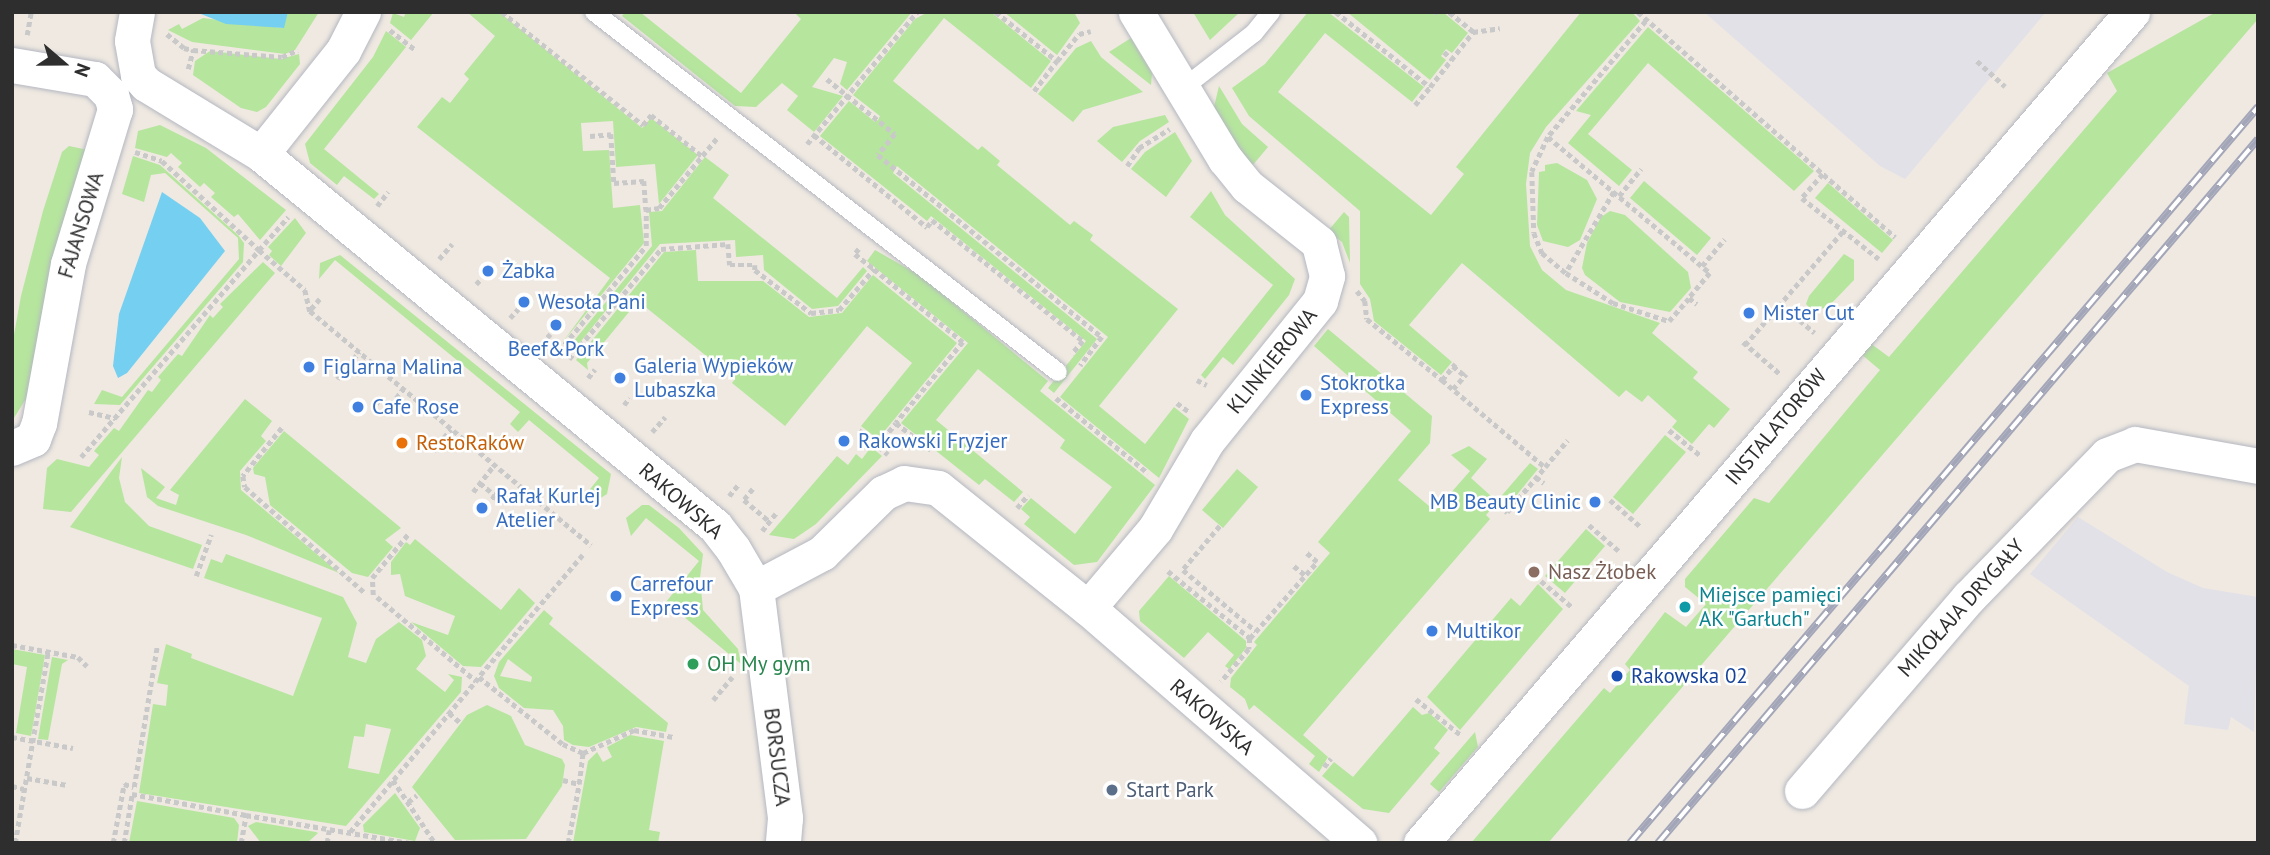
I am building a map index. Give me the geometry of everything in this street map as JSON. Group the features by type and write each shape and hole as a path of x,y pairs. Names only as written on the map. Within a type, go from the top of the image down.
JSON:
{"street":[{"name":"KLINKIEROWA","path":"1088,608 1155,529 1207,441 1320,301 1327,276 1319,243 1247,186 1225,159 1136,12"},
{"name":"INSTALATORÓW","path":"1421,843 2132,12"},
{"path":"261,154 342,51 373,18"},
{"name":"FAJANSOWA","path":"12,448 33,439 39,423 68,264 125,85 132,41 150,20"},
{"path":"19,52 96,79 125,85"},
{"name":"RAKOWSKA","path":"125,85 152,89 261,154 715,526 756,588 822,553 883,493 921,482 957,500 1088,608 1359,843"},
{"name":"MIKOŁAJA DRYGAŁY","path":"1802,791 2019,542 2107,455 2135,444 2258,466"},
{"name":"BORSUCZA","path":"756,588 785,818 783,843"}],"lane":[{"path":"594,12 1064,380"},
{"path":"1182,89 1254,33 1271,12"}],"path":[{"path":"19,52 31,12"},
{"path":"502,12 643,125 651,115 702,156"},
{"path":"917,12 814,134 927,227 932,220 1083,341 1055,399 1132,460"},
{"path":"996,12 1057,61"},
{"path":"1336,12 1430,87"},
{"path":"1448,12 1473,32"},
{"path":"1638,12 1894,234 1897,248"},
{"path":"373,18 414,49"},
{"path":"150,20 184,48 194,50 282,57 291,55 306,41"},
{"path":"1548,137 1710,273 1669,321 1613,303 1566,273 1542,253 1534,233 1532,172 1548,137 1646,21"},
{"path":"1415,105 1473,32 1500,28"},
{"path":"1034,91 1079,34 1091,31"},
{"path":"1444,52 1452,58"},
{"path":"1977,61 2004,86"},
{"path":"827,79 895,134 878,155 1102,337 1064,380"},
{"path":"646,210 659,208 731,121"},
{"path":"1127,166 1139,148 1175,125"},
{"path":"559,351 646,246 644,181 614,183 611,134 590,136"},
{"path":"125,149 162,161 305,290 310,312 590,545"},
{"path":"1566,273 1616,194 1642,169"},
{"path":"1823,174 1802,198 1885,263"},
{"path":"81,457 294,211"},
{"path":"1786,379 1744,343 1843,231"},
{"path":"1702,266 1725,239"},
{"path":"439,259 452,244"},
{"path":"569,359 661,249 728,244 730,265 755,265 755,270 811,313 839,310 874,269"},
{"path":"866,263 963,342 878,445"},
{"path":"476,284 482,278"},
{"path":"1354,288 1365,301 1367,319 1545,467"},
{"path":"1689,298 1697,304"},
{"path":"310,312 320,299"},
{"path":"1780,304 1821,338"},
{"path":"337,379 359,352"},
{"path":"329,365 333,360 345,370"},
{"path":"1442,380 1454,365 1465,374 1453,389"},
{"path":"589,376 595,369"},
{"path":"386,412 403,389"},
{"path":"376,404 380,398 390,406"},
{"path":"624,405 629,398"},
{"path":"89,412 116,418"},
{"path":"896,422 935,457"},
{"path":"282,428 243,476 245,487 364,592"},
{"path":"433,451 451,429"},
{"path":"859,430 885,451"},
{"path":"1670,430 1701,456"},
{"path":"1488,505 1492,500 1507,512 1568,440"},
{"path":"473,492 495,465"},
{"path":"1536,477 1544,483"},
{"path":"480,483 495,495 492,500"},
{"path":"753,489 744,500 769,521"},
{"path":"1020,512 1016,510 1028,495"},
{"path":"1609,500 1641,527"},
{"path":"759,535 776,513"},
{"path":"1589,525 1619,551"},
{"path":"1220,526 1184,570 1256,631"},
{"path":"409,533 372,579 375,596 563,744 583,754"},
{"path":"196,576 211,536"},
{"path":"1214,691 1249,649 1250,638 1317,562 1305,552"},
{"path":"350,832 583,555"},
{"path":"1294,566 1305,575"},
{"path":"1168,571 1250,638"},
{"path":"1541,581 1572,607"},
{"path":"12,645 78,657 87,666"},
{"path":"113,843 124,784 134,787 158,646"},
{"path":"15,843 48,652"},
{"path":"713,699 739,669"},
{"path":"1416,699 1462,736"},
{"path":"449,713 461,723"},
{"path":"583,754 634,730 673,737"},
{"path":"12,737 73,748"},
{"path":"568,843 583,754"},
{"path":"27,778 67,785"},
{"path":"393,780 435,843"},
{"path":"563,780 579,784"},
{"path":"12,786 24,789"},
{"path":"124,843 132,794 410,843"},
{"path":"408,802 417,795"},
{"path":"242,843 246,815"},
{"path":"327,843 328,830"}],"shaded area":[{"path":"1704,12 2046,12 1905,179 1880,166"},
{"path":"2078,517 2167,572 2203,588 2258,597 2254,732 2231,717 2228,730 2184,724 2189,686 2030,574"}],"green space":[{"path":"288,12 319,12 295,50 285,54 192,42 168,30 179,24 182,29 203,18 283,28"},
{"path":"406,12 434,12 411,40 390,23 393,13 404,17"},
{"path":"467,12 499,12 642,128 651,118 698,155 659,204 655,164 616,167 613,121 581,123 583,151 609,150 613,208 640,205 644,243 562,343 610,278 417,127 442,97 450,103 469,79 464,74 495,36"},
{"path":"625,12 640,12 741,93 801,19 794,12 912,12 847,90 840,84 847,62 834,58 812,87 843,96 814,132 787,110 798,96 782,83 756,107 735,106 622,16"},
{"path":"928,12 991,12 1051,61 1031,88 944,18 893,81 978,150 982,146 1000,161 997,165 1070,225 1074,221 1093,235 1090,240 1178,309 1099,406 1145,444 1174,407 1189,419 1159,478 1060,397 1108,337 897,166 893,173 1097,339 1054,393 1048,388 1086,341 931,216 927,221 820,136 849,101 875,122 878,120 880,116 853,95 915,19"},
{"path":"1004,12 1074,12 1080,23 1057,55"},
{"path":"1193,12 1240,12 1210,40"},
{"path":"1308,12 1328,12 1424,87 1412,102 1325,33 1278,92 1431,215 1464,174 1456,167 1581,12 1632,12 1640,21 1546,127 1530,153 1526,184 1530,246 1542,270 1566,290 1660,323 1652,333 1698,372 1693,378 1730,409 1714,428 1709,424 1692,444 1672,427 1677,421 1648,395 1642,402 1626,390 1619,397 1462,263 1409,325 1452,362 1441,375 1374,321 1370,299 1360,284 1360,211 1249,116 1232,88 1265,64"},
{"path":"1347,12 1443,12 1468,33 1452,53 1446,49 1441,56 1446,60 1430,80"},
{"path":"2216,12 2258,12 2258,19 1548,843 1471,843 1604,688 1610,693 1630,670 1625,664 1665,612 1686,627 1706,604 1685,587 1685,579 1754,498 1769,503 1880,370 1861,354 1870,343 1889,357 2117,91 2107,73"},
{"path":"1648,27 1814,171 1794,191 1648,63 1588,134 1632,170 1619,186 1568,143 1591,115 1576,111"},
{"path":"386,31 406,47 324,149 379,194 374,199 344,176 337,185 310,163 305,144 373,57"},
{"path":"1131,38 1152,73 1151,85 1109,52"},
{"path":"1091,41 1101,57 1143,92 1083,110 1073,122 1038,94 1076,48"},
{"path":"210,51 281,59 299,54 300,64 266,107 257,112 241,108 193,75 195,61"},
{"path":"1219,86 1242,124 1268,147 1252,166 1212,115"},
{"path":"1165,115 1169,122 1140,141 1122,162 1097,141 1113,127"},
{"path":"160,125 206,148 286,210 260,240 238,214 234,217 211,197 215,193 204,183 200,187 178,167 182,163 171,153 167,157 135,148 138,131"},
{"path":"1175,132 1192,161 1166,197 1131,169 1145,152"},
{"path":"69,146 88,150 29,394 12,421 12,346 21,296 43,211 62,152"},
{"path":"133,156 160,165 238,235 244,243 243,262 120,405 94,404 102,390 122,397 239,259 238,238 165,173 151,175 144,202 122,194"},
{"path":"705,157 729,175 713,198 837,298 863,267 867,271 838,306 812,309 764,270 763,255 736,257 735,240 660,244 573,351 568,348 652,246 649,212 662,211"},
{"path":"1557,163 1587,180 1597,199 1580,240 1568,247 1543,241 1537,225 1539,172 1545,171 1545,165"},
{"path":"1644,181 1711,238 1697,255 1630,198"},
{"path":"1828,183 1893,240 1882,253 1815,198"},
{"path":"1211,191 1225,215 1295,279 1289,295 1233,365 1223,357 1205,379 1201,375 1273,285 1190,217"},
{"path":"1610,211 1625,215 1688,272 1691,288 1670,312 1620,302 1585,275 1582,268 1587,243 1601,217"},
{"path":"1344,212 1349,217 1350,263 1342,242 1328,231"},
{"path":"295,218 306,233 281,266 269,255 272,251 268,247"},
{"path":"696,250 698,281 763,281 809,317 842,313 873,275 957,343 878,439 861,426 912,363 867,326 785,426 732,383 735,379 638,301 587,363 588,370 576,360 664,252"},
{"path":"875,250 919,275 1048,381 1040,391 1155,485 1097,562 1074,565 1024,524 1030,517 1021,509 1031,498 1075,534 1112,487 1060,448 1065,440 978,369 936,420 1023,492 1014,502 985,479 979,485 901,423 968,343 867,261"},
{"path":"1844,254 1854,260 1854,280 1828,307 1812,311 1806,304 1809,296"},
{"path":"340,255 611,474 607,494 596,501 583,498 599,478 529,420 518,432 510,424 520,412 335,260 319,279 320,263"},
{"path":"263,262 275,273 71,512 43,509 47,468 57,459 89,467 99,455 94,451 114,428 119,431 148,390 152,392 161,380 158,377 178,354 182,356 210,315 213,318 223,307 220,304"},
{"path":"1328,329 1432,416 1430,443 1398,480 1435,511 1470,471 1451,455 1469,446 1487,459 1471,478 1491,496 1486,503 1492,508 1486,515 1490,519 1303,735 1328,757 1319,772 1309,764 1315,756 1254,705 1249,710 1245,699 1230,687 1231,678 1257,645 1254,642 1330,553 1318,542 1411,431 1314,346"},
{"path":"245,399 272,421 261,436 266,441 240,471 241,490 339,573 246,535 158,506 147,497 141,468 165,487 156,498 176,505 179,495 170,490"},
{"path":"284,431 401,528 385,540 393,547 368,577 352,573 270,505 265,477 254,474 253,468"},
{"path":"1665,435 1686,452 1633,514 1613,497"},
{"path":"871,447 882,456 816,524 794,539 769,535 837,456 848,465 856,454 862,459"},
{"path":"122,457 119,478 125,502 149,526 202,545 193,569 70,527"},
{"path":"1530,463 1538,469 1506,508 1497,501"},
{"path":"1237,469 1258,487 1223,528 1202,510"},
{"path":"642,505 649,505 679,528 703,554 700,578 703,610 738,649 741,664 666,602 699,561 646,518 631,536 626,518"},
{"path":"1586,529 1605,546 1565,593 1545,576"},
{"path":"415,539 501,610 519,588 535,603 481,667 463,666 411,622 448,635 455,616 405,596 400,574 391,575 391,562 406,542 410,545"},
{"path":"226,554 343,597 357,623 348,657 366,663 376,639 399,622 422,640 426,656 416,669 445,692 454,680 448,674 462,677 461,692 346,826 139,793 153,704 166,706 168,685 157,683 166,644 192,654 191,658 293,696 322,618 204,578 211,559 222,563","holes":["366,724 391,729 379,774 348,768 354,736 364,737"]},
{"path":"1169,576 1246,641 1246,648 1229,669 1225,666 1234,655 1208,632 1184,658 1140,621 1139,611"},
{"path":"1538,584 1563,609 1460,730 1427,697 1511,598 1520,606"},
{"path":"544,610 553,618 549,624 668,723 666,732 636,727 589,747 573,745 564,740 563,726 553,710 524,708 499,688 494,676 499,662","holes":["508,659 532,677 531,682 500,676"]},
{"path":"12,649 45,655 31,736 16,733 27,667 12,664"},
{"path":"52,657 68,660 62,664 48,740 38,739"},
{"path":"487,705 511,716 525,745 562,759 565,765 562,786 526,839 455,840 412,787 467,715"},
{"path":"1413,707 1422,715 1429,713 1448,730 1434,748 1440,753 1389,813 1363,809 1322,776 1334,762 1353,777"},
{"path":"1475,732 1478,747 1439,792 1430,784"},
{"path":"630,735 664,741 649,830 660,832 658,843 573,843 588,761 597,752 603,762 612,757 607,747"},
{"path":"395,793 420,828 415,841 364,832 363,825"},
{"path":"137,801 234,818 239,825 237,843 129,843"},
{"path":"256,822 318,833 307,843 261,843 248,826"}],"water":[{"path":"196,12 288,12 284,28 226,24"},
{"path":"162,192 200,218 225,251 127,373 118,378 113,366 119,314"}],"railway":[{"path":"1630,843 2258,107"},
{"path":"1658,843 2258,139"}],"place":[{"name":"Żabka","path":"488,271"},
{"name":"Wesoła Pani","path":"524,302"},
{"name":"Mister Cut","path":"1749,313"},
{"name":"Beef&Pork","path":"556,325"},
{"name":"Figlarna Malina","path":"309,367"},
{"name":"Galeria Wypieków Lubaszka","path":"620,378"},
{"name":"Stokrotka Express","path":"1306,395"},
{"name":"Cafe Rose","path":"358,407"},
{"name":"Rakowski Fryzjer","path":"844,441"},
{"name":"RestoRaków","path":"402,443"},
{"name":"MB Beauty Clinic","path":"1595,502"},
{"name":"Rafał Kurlej Atelier","path":"482,508"},
{"name":"Nasz Żłobek","path":"1534,572"},
{"name":"Carrefour Express","path":"616,596"},
{"name":"Miejsce pamięci AK \"Garłuch\"","path":"1685,607"},
{"name":"Multikor","path":"1432,631"},
{"name":"OH My gym","path":"693,664"},
{"name":"Rakowska 02","path":"1617,676"},
{"name":"Start Park","path":"1112,790"}]}
